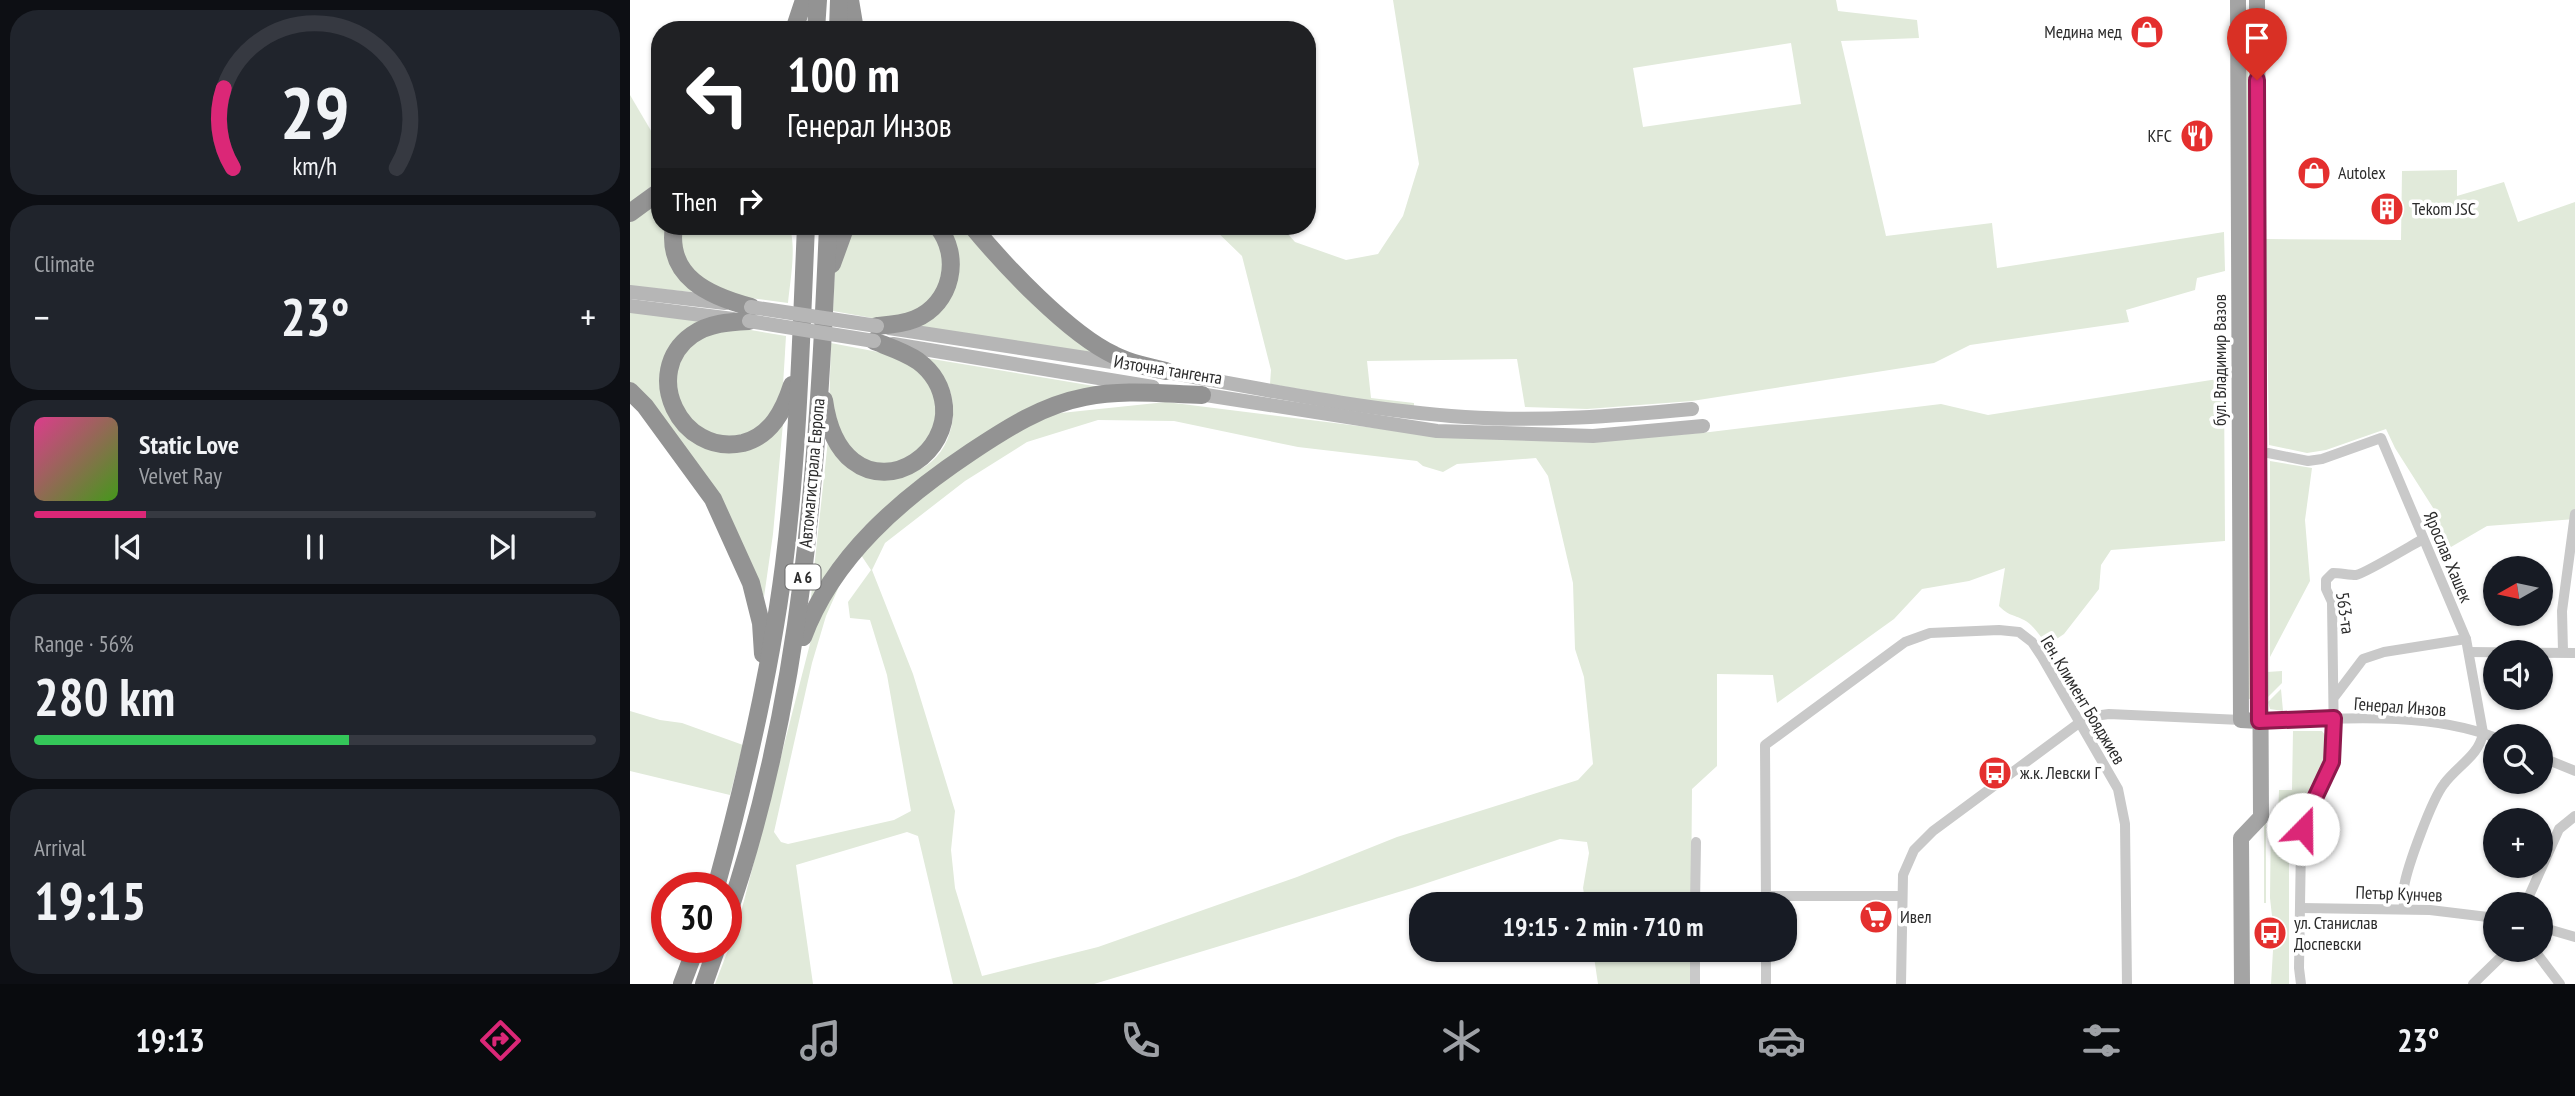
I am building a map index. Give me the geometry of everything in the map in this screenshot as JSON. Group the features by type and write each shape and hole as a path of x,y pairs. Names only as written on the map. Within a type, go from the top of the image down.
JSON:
{"highway":[{"path":"797,21 804,0"},
{"path":"817,21 818,0"},
{"path":"838,21 839,0"},
{"path":"850,0 854,21"},
{"path":"630,213 651,198"},
{"path":"674,235 673,248 681,267 693,281 707,292 750,314"},
{"path":"794,235 803,295"},
{"name":"Автомагистрала Европа","path":"720,872 741,796 774,633 791,505 806,235"},
{"name":"Автомагистрала Европа","path":"740,872 761,802 784,701 805,557 821,373 828,235"},
{"path":"824,298 835,256 844,235"},
{"path":"875,334 915,320 936,306 946,290 951,274 944,235"},
{"path":"980,235 1039,297 1086,338 1114,355 1166,371"},
{"path":"750,314 714,324 691,335 674,354 668,377 670,397 677,414 699,438 730,445 747,442 762,434 786,405 800,358"},
{"path":"821,373 830,428 839,446 853,461 870,470 889,471 909,466 925,457 943,429 945,414 940,387 919,362 875,334"},
{"path":"630,391 645,406 713,499 736,544 751,583 761,623 764,661 762,698"},
{"path":"784,701 795,656 811,614 873,530 907,497 1010,425 1047,408 1084,397 1122,392 1202,395"},
{"path":"682,984 690,963"},
{"path":"704,984 711,963"}],"main road":[{"name":"бул. Владимир Вазов","path":"2238,0 2241,720"},
{"path":"2242,984 2241,838 2261,817 2257,0"},
{"path":"2241,720 2259,721"}],"street":[{"name":"Източна тангента","path":"630,292 1202,395 1437,431 1593,436 1703,426"},
{"name":"Източна тангента","path":"630,306 750,314"},
{"name":"Източна тангента","path":"875,334 1166,371 1366,405 1465,417 1586,418 1692,409"},
{"name":"Ярослав Хашек","path":"2268,453 2308,461 2322,459 2381,438 2466,639 2483,733"},
{"path":"2563,651 2566,575 2575,514"},
{"name":"563-та","path":"2301,984 2299,968 2303,829 2332,762 2335,696 2332,602 2326,589 2326,580 2333,573 2357,575 2367,571 2423,539"},
{"name":"Ген. Климент Бояджиев","path":"1766,892 1765,745 1905,642 1938,632 2019,632 2032,642 2118,789 2125,824 2127,984"},
{"path":"2335,696 2363,659 2384,652 2466,639"},
{"path":"2469,652 2575,653"},
{"path":"1901,984 1903,875 1908,861 1923,841 2079,723 2103,714 2241,720"},
{"name":"Генерал Инзов","path":"2259,721 2334,718 2438,723 2483,733"},
{"path":"2404,909 2404,887 2435,798 2450,776 2477,750 2483,733"},
{"path":"2553,762 2575,771"},
{"path":"2531,892 2559,829 2575,816"},
{"path":"1695,892 1696,842"},
{"path":"1797,899 1901,896"},
{"name":"Петър Кунчев","path":"2301,908 2404,909 2483,917"},
{"path":"2553,931 2575,937"},
{"path":"1695,962 1695,984"},
{"path":"1766,962 1766,984"},
{"path":"2473,984 2496,962"},
{"path":"2542,962 2560,984"}],"green space":[{"path":"1393,0 1836,0 1838,11 1917,20 1919,38 1841,41 1886,236 1992,223 1997,268 2224,232 2225,271 2197,278 2195,290 2126,310 2129,322 1970,345 1934,363 1692,401 1587,409 1525,407 1517,359 1367,361 1371,398 1414,403 1414,409 1270,384 1271,370 1242,256 1220,235 1289,235 1295,242 1346,260 1378,254 1403,216 1419,164","holes":["1791,43 1801,104 1643,127 1633,68"]},
{"path":"2243,25 2247,26 2250,89 2251,699 2248,699"},
{"path":"630,95 651,131 651,186 630,203"},
{"path":"2457,170 2457,196 2504,182 2518,222 2575,202 2575,519 2487,526 2439,554 2435,511 2386,429 2326,450 2307,453 2269,445 2266,239 2401,240 2402,171"},
{"path":"651,201 651,235 671,235 673,269 692,292 630,286 630,216"},
{"path":"679,235 791,235 793,253 788,303 742,297 710,288 680,261"},
{"path":"849,235 937,235 945,249 943,287 913,317 878,319 833,311 835,264"},
{"path":"942,235 977,235 1113,359 900,326 943,304"},
{"path":"630,309 726,320 688,335 667,400 712,446 783,423 773,534 764,597 754,571 630,387"},
{"path":"710,328 739,328 786,336 782,402 754,435 709,440 673,400 675,357"},
{"path":"831,343 899,356 926,371 941,401 931,444 886,469 855,460 829,410"},
{"path":"926,358 1112,389 1085,393 897,497 865,526 845,549 810,606 828,440 891,478 917,471 931,462 945,445 952,423 952,399 944,378"},
{"path":"2224,378 2225,541 2111,550 2101,565 2099,589 2064,634 2055,640 2044,641 2030,624 1999,606 2005,568 1969,581 1922,589 1894,619 1777,703 1773,675 1717,674 1717,766 1692,789 1691,892 1584,892 1589,853 1587,842 1560,839 1412,888 1094,984 953,984 918,836 907,832 796,865 813,984 715,984 723,963 742,963 742,908 812,636 827,598 848,566 826,616 812,663 774,832 781,842 788,844 894,820 911,811 887,675 870,620 850,618 848,602 871,570 859,552 910,500 1042,415 1166,402 1407,432 1641,438 1941,404 1988,415","holes":["1098,420 1174,421 1298,447 1417,461 1423,466 1443,472 1457,464 1536,458 1548,476 1573,583 1575,649 1584,677 1593,764 1578,780 1397,837 1297,877 1098,947 982,976 955,888 951,850 955,811 913,674 872,570 885,543 965,481 1027,442"]},
{"path":"2270,461 2312,468 2305,520 2310,581 2270,657"},
{"path":"2282,671 2282,683 2268,697 2267,672"},
{"path":"2281,689 2283,711 2270,709 2268,702"},
{"path":"630,711 682,723 743,745 730,795 630,771"},
{"path":"2293,731 2322,731 2327,746 2319,775 2298,823 2289,835 2289,984 2271,984 2274,934 2270,898 2271,816 2278,815 2279,790 2292,790"},
{"path":"2264,796 2266,797 2266,903 2264,903"},
{"path":"1595,962 1691,962 1691,984 1598,984"}],"place":[{"name":"Медина мед","path":"2147,32"},
{"name":"KFC","path":"2197,136"},
{"name":"Autolex","path":"2314,173"},
{"name":"Tekom JSC","path":"2387,209"},
{"name":"ж.к. Левски Г","path":"1995,773"},
{"name":"Ивел","path":"1876,917"},
{"name":"ул. Станислав Доспевски","path":"2270,933"}],"route":[{"path":"2257,80 2259,721 2334,718 2332,762 2303,829"}]}
